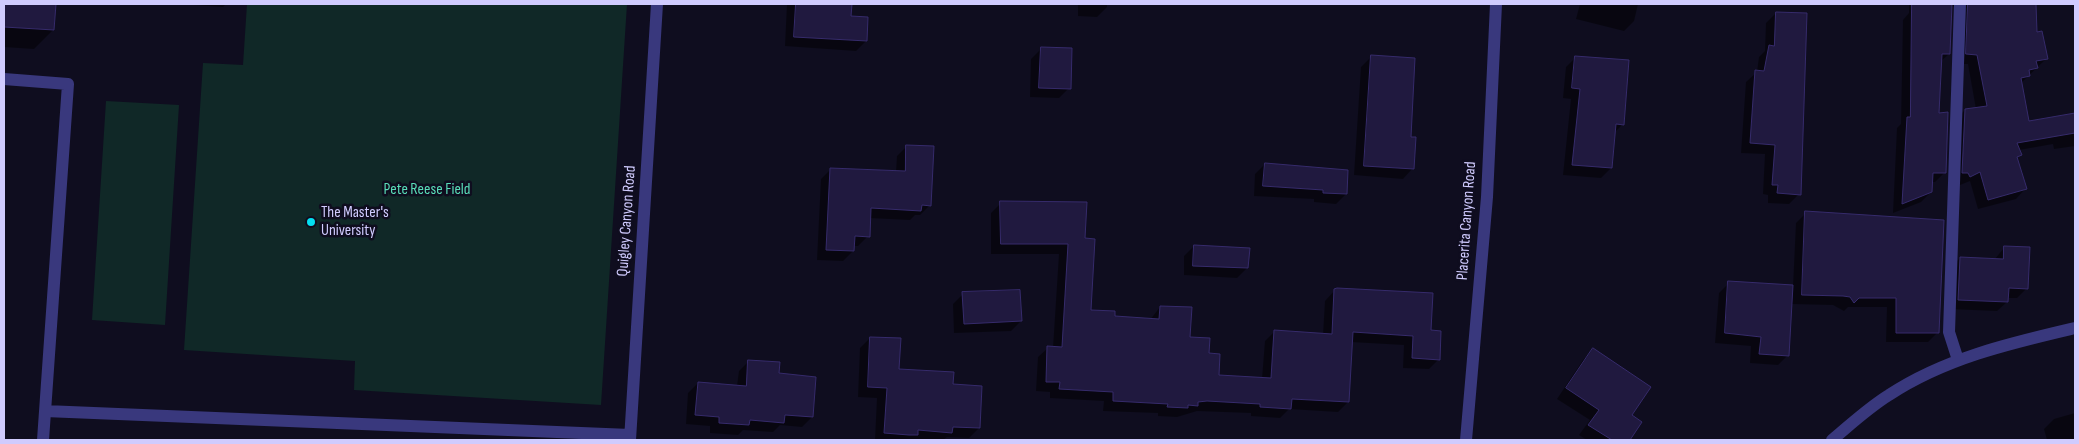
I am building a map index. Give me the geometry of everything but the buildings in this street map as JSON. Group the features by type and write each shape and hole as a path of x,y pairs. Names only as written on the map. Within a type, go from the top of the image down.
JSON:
{"street":[{"name":"Quigley Canyon Road","path":"630,437 658,4"},
{"name":"Placerita Canyon Road","path":"1466,440 1487,197 1496,4"},
{"path":"1958,360 1949,332 1960,4"},
{"path":"4,79 68,84 43,440"},
{"path":"1832,440 1889,394 1958,360 1989,349 2075,328"},
{"path":"45,411 630,437"}],"green space":[{"name":"Pete Reese Field","path":"247,4 627,4 601,405 354,390 355,361 184,350 203,63 243,65"},
{"path":"106,101 179,105 165,325 92,320"}],"place":[{"name":"The Master's University","path":"311,222"}]}
